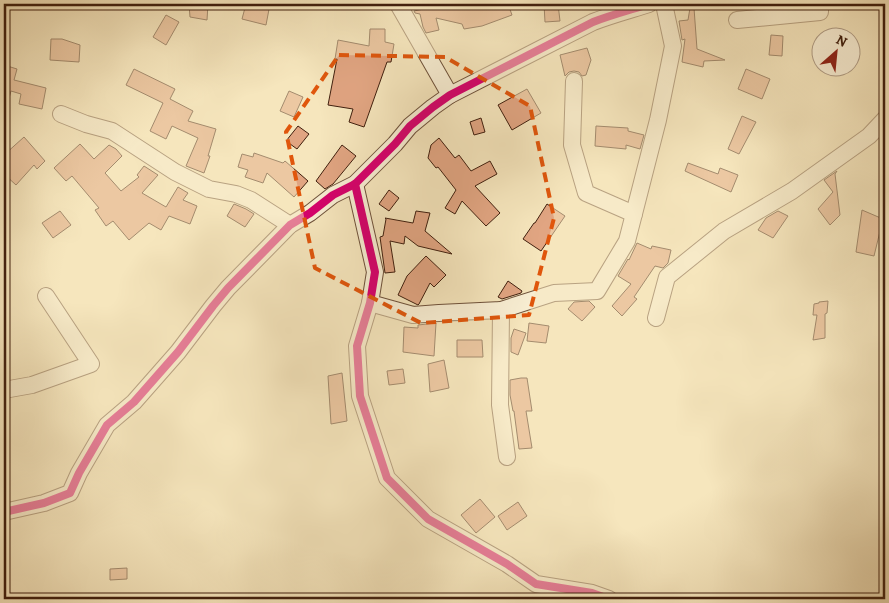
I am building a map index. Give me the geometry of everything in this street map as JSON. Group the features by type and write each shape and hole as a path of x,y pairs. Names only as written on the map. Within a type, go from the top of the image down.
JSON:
{"street":[{"path":"398,4 450,95"},
{"path":"4,512 44,503 70,493 79,473 107,425 134,402 178,352 228,288 290,225 310,213 333,195 355,184 395,144 410,126 433,107 450,95 593,22 606,16 649,4"},
{"path":"370,303 413,315 501,310 554,293 597,291 627,241 658,120 672,46 664,4"},
{"path":"737,20 820,12 820,4"},
{"path":"574,82 572,145 586,193 634,214"},
{"path":"61,114 86,124 112,131 175,172 209,189 236,194 252,200 290,225"},
{"path":"656,318 667,277 724,231 792,191 869,136 885,119"},
{"path":"355,184 375,272 370,303 358,346 360,396 387,478 428,518 507,564 536,584 592,593 609,599"},
{"path":"4,390 32,385 91,364 46,296"},
{"path":"501,310 500,405 507,457"}],"highlighted area":[{"path":"339,55 445,57 530,106 554,218 529,315 421,323 315,268 286,132"}],"building":[{"path":"189,4 208,4 207,20 190,17"},
{"path":"246,4 270,4 266,25 242,19"},
{"path":"477,4 508,4 512,15 482,26 464,29 462,24 436,18 439,30 426,33 420,14 414,11 443,5 459,8"},
{"path":"544,4 558,4 560,21 545,22"},
{"path":"690,8 694,8 697,49 725,60 704,61 703,67 682,62 685,39 682,40 679,21 688,20"},
{"path":"166,15 179,22 166,45 153,37"},
{"path":"370,29 385,29 385,42 394,44 391,62 387,62 364,127 349,122 353,109 328,105 337,59 335,59 338,40 369,46"},
{"path":"771,35 783,36 782,56 769,55"},
{"path":"51,39 62,39 80,45 79,62 50,60"},
{"path":"587,48 591,60 586,75 582,76 579,72 574,71 569,72 565,76 560,55"},
{"path":"4,65 17,69 14,80 46,88 42,109 19,104 21,94 11,91 7,105 4,104"},
{"path":"134,69 175,89 170,99 193,111 188,121 216,129 204,173 186,166 198,138 172,126 166,139 150,131 163,103 126,85"},
{"path":"746,69 770,79 762,99 738,89"},
{"path":"527,89 541,113 512,130 498,105"},
{"path":"289,91 303,97 294,117 280,111"},
{"path":"742,116 756,122 739,154 728,149"},
{"path":"481,118 485,132 474,135 470,122"},
{"path":"298,126 309,134 297,149 286,141"},
{"path":"596,126 628,128 628,131 644,135 640,149 626,145 626,149 595,146"},
{"path":"24,137 45,161 37,169 34,165 16,185 4,174 4,155"},
{"path":"439,138 455,158 459,155 471,171 490,161 497,174 475,186 500,213 486,226 462,201 455,214 445,208 456,190 438,167 436,168 428,158 431,145"},
{"path":"80,144 94,159 109,145 116,149 122,156 105,173 121,191 139,177 137,175 144,166 158,175 142,193 166,207 178,187 188,193 183,200 197,206 190,224 169,216 161,230 149,223 129,240 113,221 106,226 95,210 99,208 72,176 66,181 54,168"},
{"path":"342,145 356,156 333,184 325,189 316,181"},
{"path":"254,153 283,163 285,161 308,181 294,197 267,173 263,183 245,177 248,170 238,167 242,154 253,157"},
{"path":"688,163 718,174 720,168 738,175 731,192 685,171"},
{"path":"837,171 835,174 840,215 830,225 818,209 833,192 824,180"},
{"path":"389,190 399,198 389,211 379,204"},
{"path":"234,204 254,214 245,227 227,216"},
{"path":"547,204 565,216 541,251 523,239"},
{"path":"862,210 883,219 874,256 856,252"},
{"path":"60,211 71,225 53,238 42,223"},
{"path":"416,211 430,213 425,231 452,254 418,246 405,236 404,244 390,241 395,272 385,273 380,237 383,236 385,218 413,223"},
{"path":"778,211 788,216 773,238 758,230 766,218"},
{"path":"637,243 651,249 652,246 671,250 668,263 663,268 655,266 634,297 637,299 622,316 612,306 631,284 618,276 629,260"},
{"path":"426,256 446,275 434,287 430,283 418,305 398,295 407,276"},
{"path":"508,281 522,291 502,299 498,297"},
{"path":"589,301 595,307 582,321 568,309 574,302"},
{"path":"828,301 827,313 825,314 825,338 813,340 817,315 813,315 814,304"},
{"path":"436,323 434,356 403,352 404,327 418,328 418,325"},
{"path":"529,323 549,326 546,343 527,341"},
{"path":"514,329 526,333 518,355 511,352 511,338"},
{"path":"457,340 482,340 483,357 457,357"},
{"path":"444,360 449,388 430,392 428,364"},
{"path":"403,369 405,383 389,385 387,371"},
{"path":"342,373 347,421 331,424 328,376"},
{"path":"527,378 532,411 526,411 532,448 519,449 510,395 510,380"},
{"path":"480,499 495,517 476,533 461,515"},
{"path":"518,502 527,516 507,530 498,516"},
{"path":"127,568 127,579 110,580 110,569"}],"cycle path":[{"path":"4,512 44,503 70,493 79,473 107,425 134,402 178,352 228,288 290,225 310,213 333,195 355,184 395,144 410,126 433,107 450,95 593,22 649,4"},
{"path":"355,184 375,272 370,303 357,346 360,396 387,478 428,519 507,564 536,584 592,593 609,599"}]}
